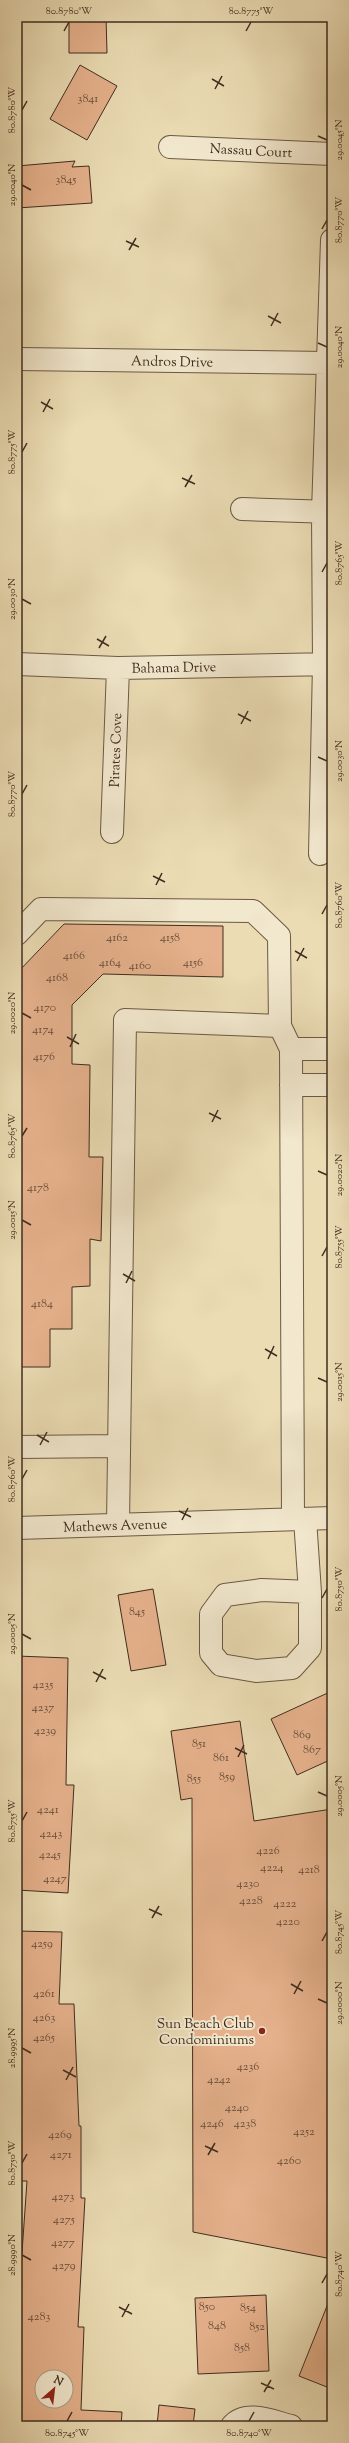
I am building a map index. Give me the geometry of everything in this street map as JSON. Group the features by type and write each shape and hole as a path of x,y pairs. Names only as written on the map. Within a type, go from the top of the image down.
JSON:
{"street":[{"name":"Nassau Court","path":"170,147 332,154"},
{"path":"320,854 328,664 327,363 332,240"},
{"name":"Andros Drive","path":"17,359 327,363"},
{"path":"242,509 327,512"},
{"name":"Bahama Drive","path":"17,664 118,668 328,664"},
{"name":"Pirates Cove","path":"112,832 118,668"},
{"path":"17,934 41,909 253,912 279,936 280,1026 291,1048 299,1519 310,1592 310,1648 292,1668 256,1671 221,1665 211,1653 211,1614 224,1595 262,1590 310,1592"},
{"path":"118,1524 125,1020 280,1026"},
{"path":"291,1048 332,1049"},
{"path":"291,1085 332,1085"},
{"path":"17,1447 119,1446"},
{"name":"Mathews Avenue","path":"17,1528 332,1518"},
{"path":"232,2426 241,2420 253,2417 291,2426"}],"building":[{"path":"69,17 106,17 107,53 69,53"},
{"path":"80,65 117,86 87,140 50,119"},
{"path":"75,161 72,167 89,166 92,203 17,208 17,166"},
{"path":"64,924 223,926 223,977 103,974 72,1005 72,1064 90,1065 89,1157 103,1157 101,1241 90,1239 90,1286 72,1287 72,1329 50,1329 50,1367 17,1367 17,973"},
{"path":"153,1589 166,1665 131,1671 118,1595"},
{"path":"17,1656 68,1658 66,1785 74,1785 68,1893 17,1890"},
{"path":"332,1691 332,1759 297,1775 271,1719"},
{"name":"Sun Beach Club Condominiums","path":"240,1721 254,1821 332,1809 332,2259 193,2232 192,1798 181,1800 171,1731"},
{"path":"17,1931 62,1932 59,2004 74,2004 79,2126 81,2126 81,2198 85,2198 78,2327 84,2327 81,2410 122,2412 121,2426 17,2426 17,2324 27,2181 18,2181 20,2125 17,2050"},
{"path":"266,2295 269,2371 198,2374 195,2298"},
{"path":"332,2296 332,2389 299,2376"},
{"path":"159,2405 195,2409 193,2426 157,2426"}],"place":[{"name":"Sun Beach Club Condominiums","path":"262,2031"}]}
